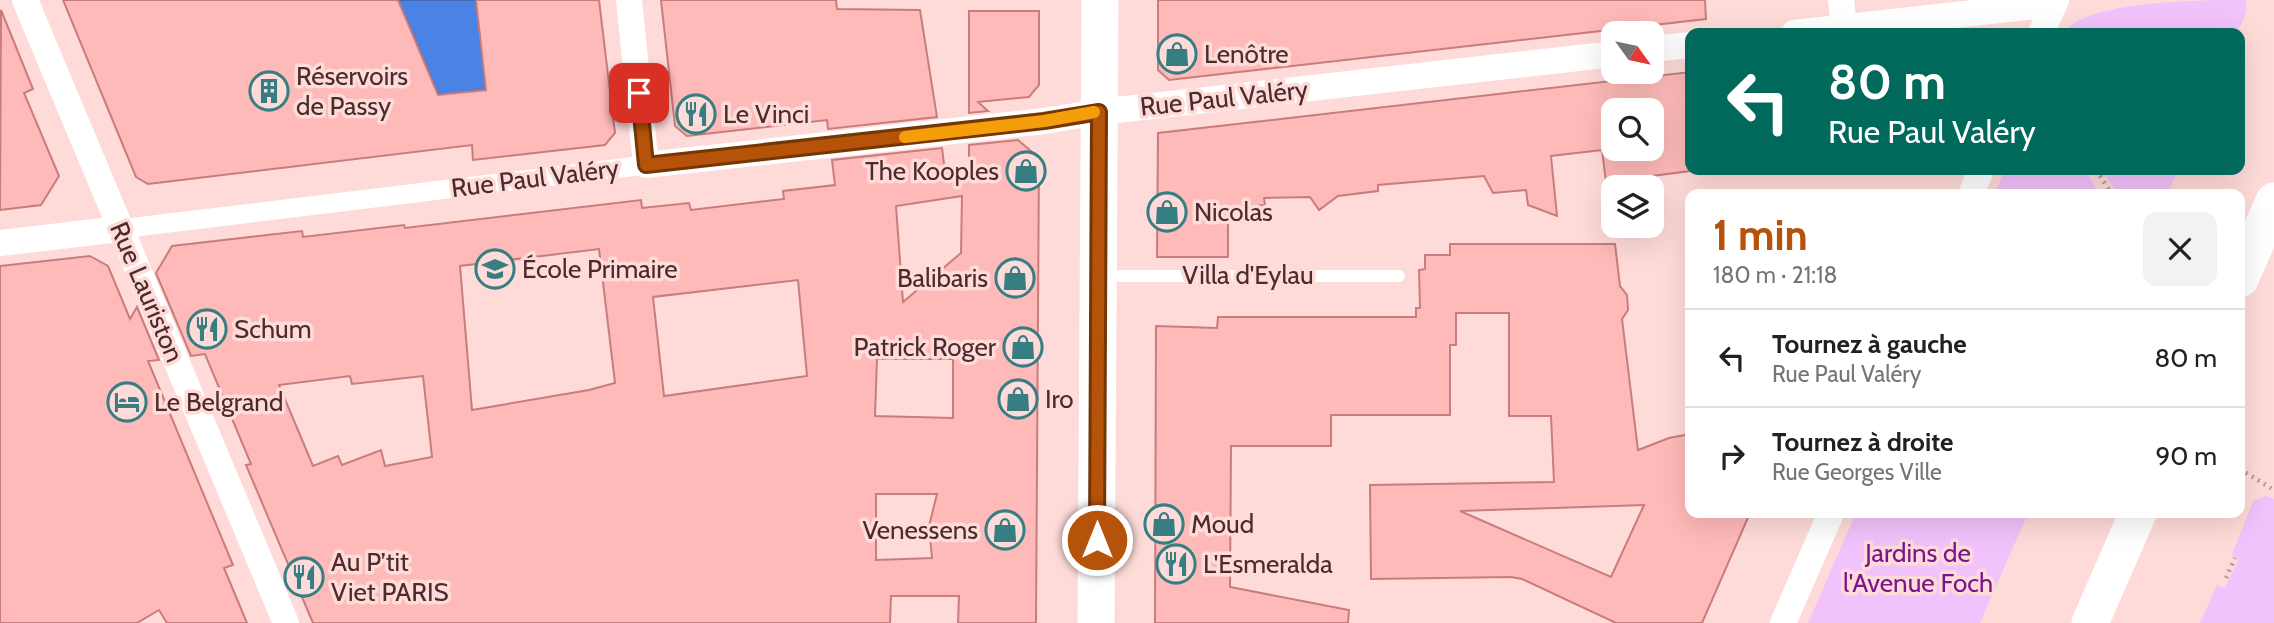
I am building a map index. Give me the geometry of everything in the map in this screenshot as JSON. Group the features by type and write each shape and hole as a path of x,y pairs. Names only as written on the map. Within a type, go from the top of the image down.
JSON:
{"main road":[{"path":"1096,623 1100,0"},
{"path":"2245,268 2274,201"},
{"path":"2090,623 2136,518"}],"street":[{"name":"Rue Lauriston","path":"25,0 286,623"},
{"path":"629,0 646,165"},
{"path":"1841,0 1844,28 2055,2"},
{"path":"2043,28 2055,2"},
{"path":"1664,48 1685,46"},
{"name":"Rue Paul Valéry","path":"0,243 646,165 1601,55"},
{"path":"1783,623 1830,518"}],"lane":[{"name":"Villa d'Eylau","path":"1098,276 1399,276"}],"path":[{"path":"2245,472 2274,490"},
{"path":"2225,579 2235,558"}],"green space":[{"path":"2245,0 2246,13 2239,28 2069,28 2076,22 2095,14 2120,8"},
{"path":"2003,175 2088,175 2097,189 1997,189"},
{"path":"2105,175 2176,175 2169,189 2115,189"},
{"path":"2266,496 2274,499 2274,623 2200,623 2217,585 2225,588 2239,559 2232,555 2253,501"},
{"name":"Jardins de l'Avenue Foch","path":"1854,518 2026,518 1980,623 1808,623"}],"water":[{"path":"398,0 476,0 486,87 484,90 440,95 437,92"}],"building":[{"name":"Réservoirs de Passy","path":"63,0 398,0 438,95 486,90 476,0 599,0 615,133 605,145 473,160 472,145 148,184 136,177"},
{"path":"661,0 836,0 837,9 920,10 937,117 828,129 827,120 687,136 675,126"},
{"path":"1158,0 1705,0 1706,19 1664,24 1664,21 1601,21 1601,31 1169,80 1158,70"},
{"path":"1,10 33,89 24,93 59,176 41,205 0,210"},
{"path":"969,11 1039,11 1039,85 1029,97 978,102 988,111 969,113"},
{"path":"1685,73 1685,172 1659,175 1605,175 1603,161 1664,161 1664,98 1601,98 1601,150 1551,156 1557,216 1528,205 1526,190 1493,193 1484,176 1378,185 1378,191 1338,196 1319,210 1310,197 1264,198 1265,205 1228,208 1228,257 1157,257 1158,133 1601,82 1664,84 1664,75"},
{"path":"1018,140 1039,158 1036,623 958,623 959,596 891,596 890,623 313,623 246,465 251,464 205,354 191,356 156,273 172,246 302,231 303,237 404,225 405,228 641,200 642,208 689,203 691,210 784,199 783,191 835,185 832,160 942,148 945,172 969,171 969,145","holes":["962,196 961,253 903,302 896,206","599,249 615,383 472,410 460,266","798,280 807,376 664,396 653,297","877,359 953,359 953,418 875,416","350,376 352,384 423,376 432,457 385,466 381,450 342,465 338,456 313,466 279,385","876,494 937,494 929,526 932,558 876,560"]},
{"path":"1450,244 1615,244 1620,286 1627,295 1628,310 1622,319 1638,450 1685,435 1685,518 1748,518 1702,623 1616,623 1522,579 1511,577 1371,579 1370,485 1554,482 1551,416 1509,416 1509,313 1456,313 1456,345 1450,345 1450,415 1331,415 1331,446 1231,446 1230,587 1349,610 1348,623 1155,623 1156,326 1217,328 1218,317 1416,317 1416,308 1420,308 1419,270 1425,269 1425,255 1450,255","holes":["1644,505 1611,577 1460,511"]},
{"path":"90,256 108,266 130,319 137,307 159,360 148,361 233,565 224,568 247,623 167,623 159,610 137,623 0,623 0,266"}],"slow traffic":[{"path":"905,137 1044,121 1094,112"}],"place":[{"name":"Lenôtre","path":"1177,54"},
{"name":"Réservoirs de Passy","path":"269,91"},
{"name":"Le Vinci","path":"696,114"},
{"name":"The Kooples","path":"1026,171"},
{"name":"Nicolas","path":"1167,212"},
{"name":"École Primaire","path":"495,269"},
{"name":"Balibaris","path":"1015,278"},
{"name":"Schum","path":"207,329"},
{"name":"Patrick Roger","path":"1023,347"},
{"name":"Iro","path":"1018,399"},
{"name":"Le Belgrand","path":"127,402"},
{"name":"Moud","path":"1164,524"},
{"name":"Venessens","path":"1005,530"},
{"name":"L'Esmeralda","path":"1176,564"},
{"name":"Au P’tit Viet PARIS","path":"304,577"}],"route":[{"path":"639,93 646,165 1044,121 1099,112 1097,540"}]}
